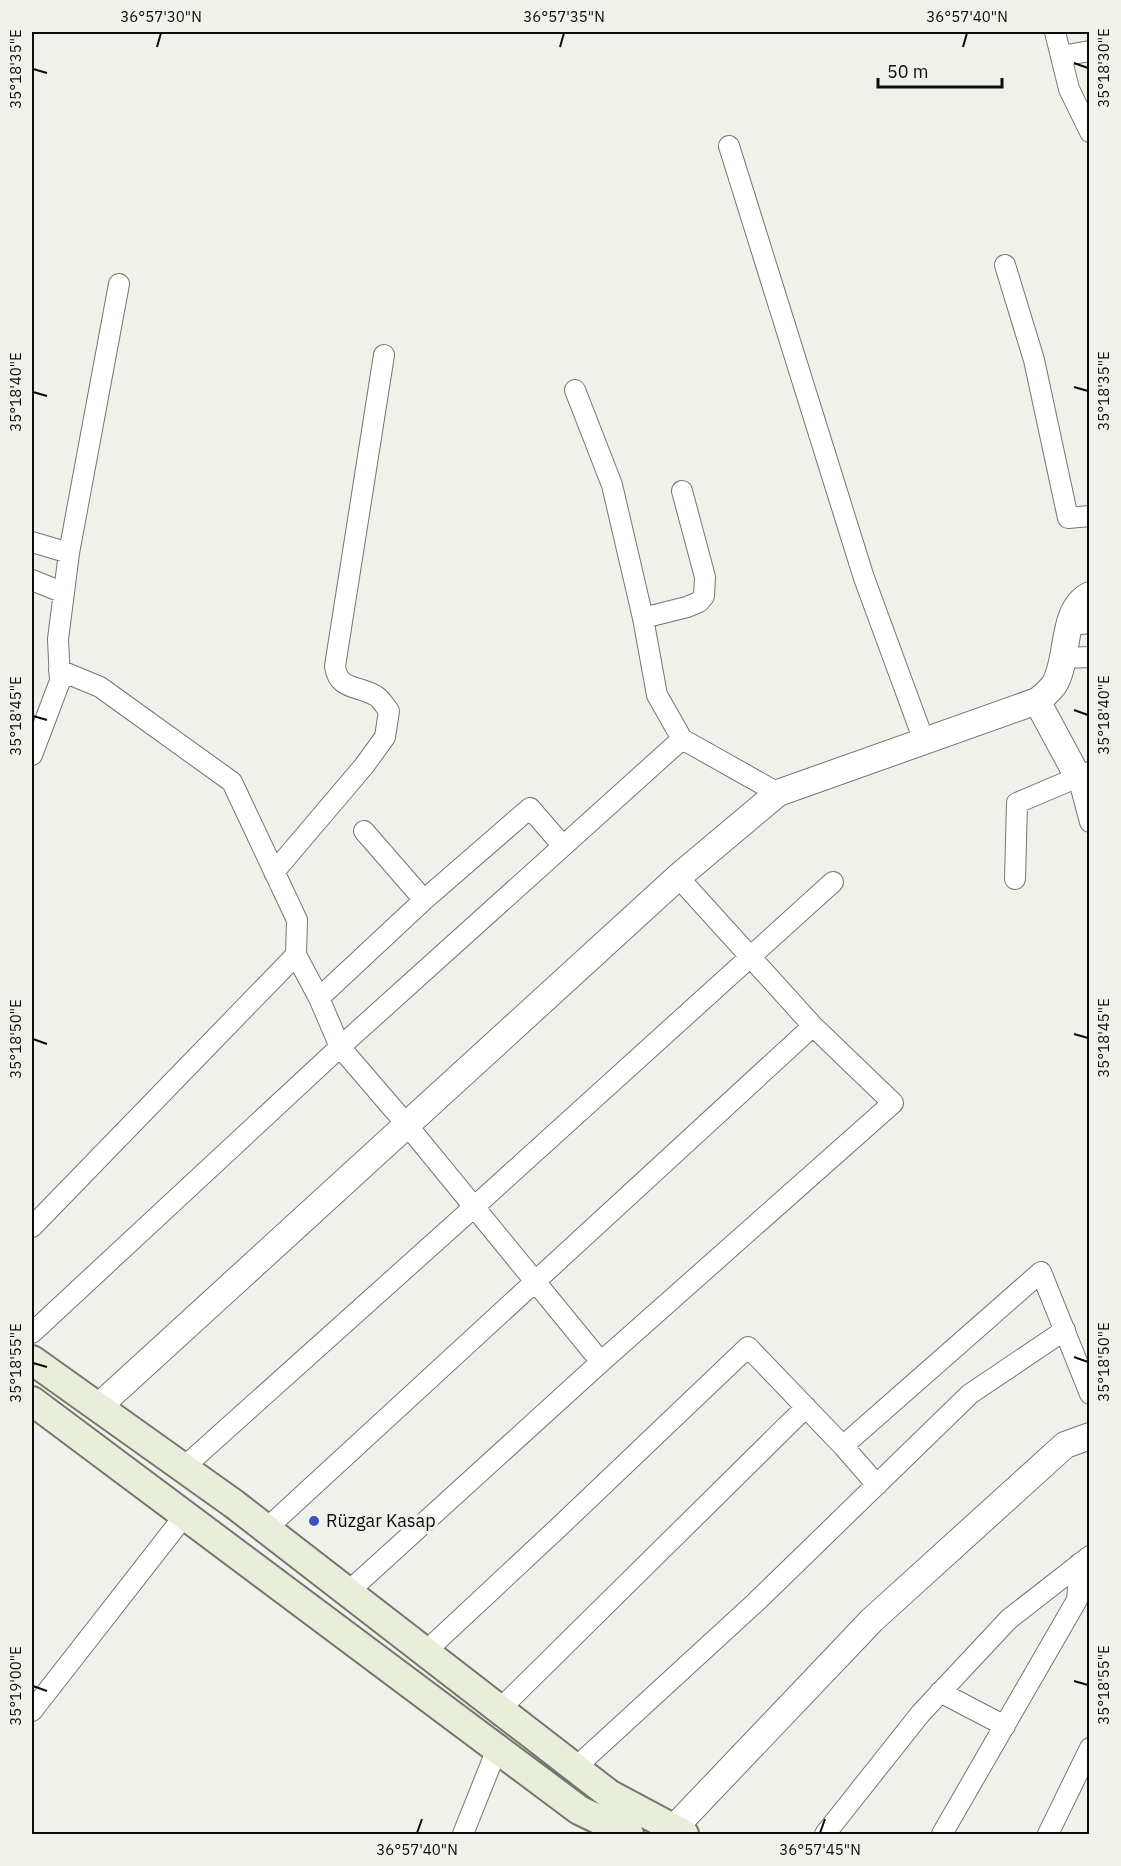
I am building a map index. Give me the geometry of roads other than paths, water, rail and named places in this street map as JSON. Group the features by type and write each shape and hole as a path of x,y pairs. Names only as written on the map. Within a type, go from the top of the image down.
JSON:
{"main road":[{"path":"32,1360 266,1529 609,1794 679,1832"},
{"path":"32,1401 579,1810 629,1834"}],"street":[{"path":"1055,32 1069,89 1089,132"},
{"path":"1061,56 1089,51"},
{"path":"729,146 864,578 924,741"},
{"path":"1005,265 1034,360 1068,518 1089,516"},
{"path":"32,754 60,681 58,639 69,553 119,284"},
{"path":"274,872 364,766 385,736 389,711 377,696 342,682 336,677 335,666 384,354"},
{"path":"576,390 612,485 643,618 657,695 682,739 778,794"},
{"path":"643,618 687,607 699,602 704,596 705,577 682,491"},
{"path":"32,542 69,553"},
{"path":"32,580 64,593"},
{"path":"98,1407 678,877 778,794 1037,701 1054,685 1063,658 1080,624 1077,605 1089,595"},
{"path":"1063,658 1089,657"},
{"path":"59,670 100,687 232,783 297,920 296,955 319,998 340,1047 407,1125 601,1362"},
{"path":"1037,701 1084,776 1089,822"},
{"path":"32,1333 340,1047 682,739"},
{"path":"1015,879 1017,803 1084,776"},
{"path":"319,998 424,900 530,808 562,845"},
{"path":"364,831 424,900"},
{"path":"348,1592 601,1362 893,1103 813,1026 678,877"},
{"path":"183,1468 833,882"},
{"path":"32,1227 296,955"},
{"path":"266,1529 813,1026"},
{"path":"843,1446 1041,1272 1089,1394"},
{"path":"575,1767 756,1602 970,1394 1065,1330"},
{"path":"425,1652 748,1347 877,1485"},
{"path":"500,1709 806,1407"},
{"path":"679,1832 872,1620 1065,1445 1089,1436"},
{"path":"32,1711 185,1515"},
{"path":"825,1834 914,1722 1009,1618 1085,1560"},
{"path":"942,1834 1077,1600 1085,1560"},
{"path":"940,1692 1005,1726"},
{"path":"1048,1834 1089,1748"},
{"path":"463,1834 497,1749"}],"place":[{"name":"Rüzgar Kasap","path":"314,1521"}]}
